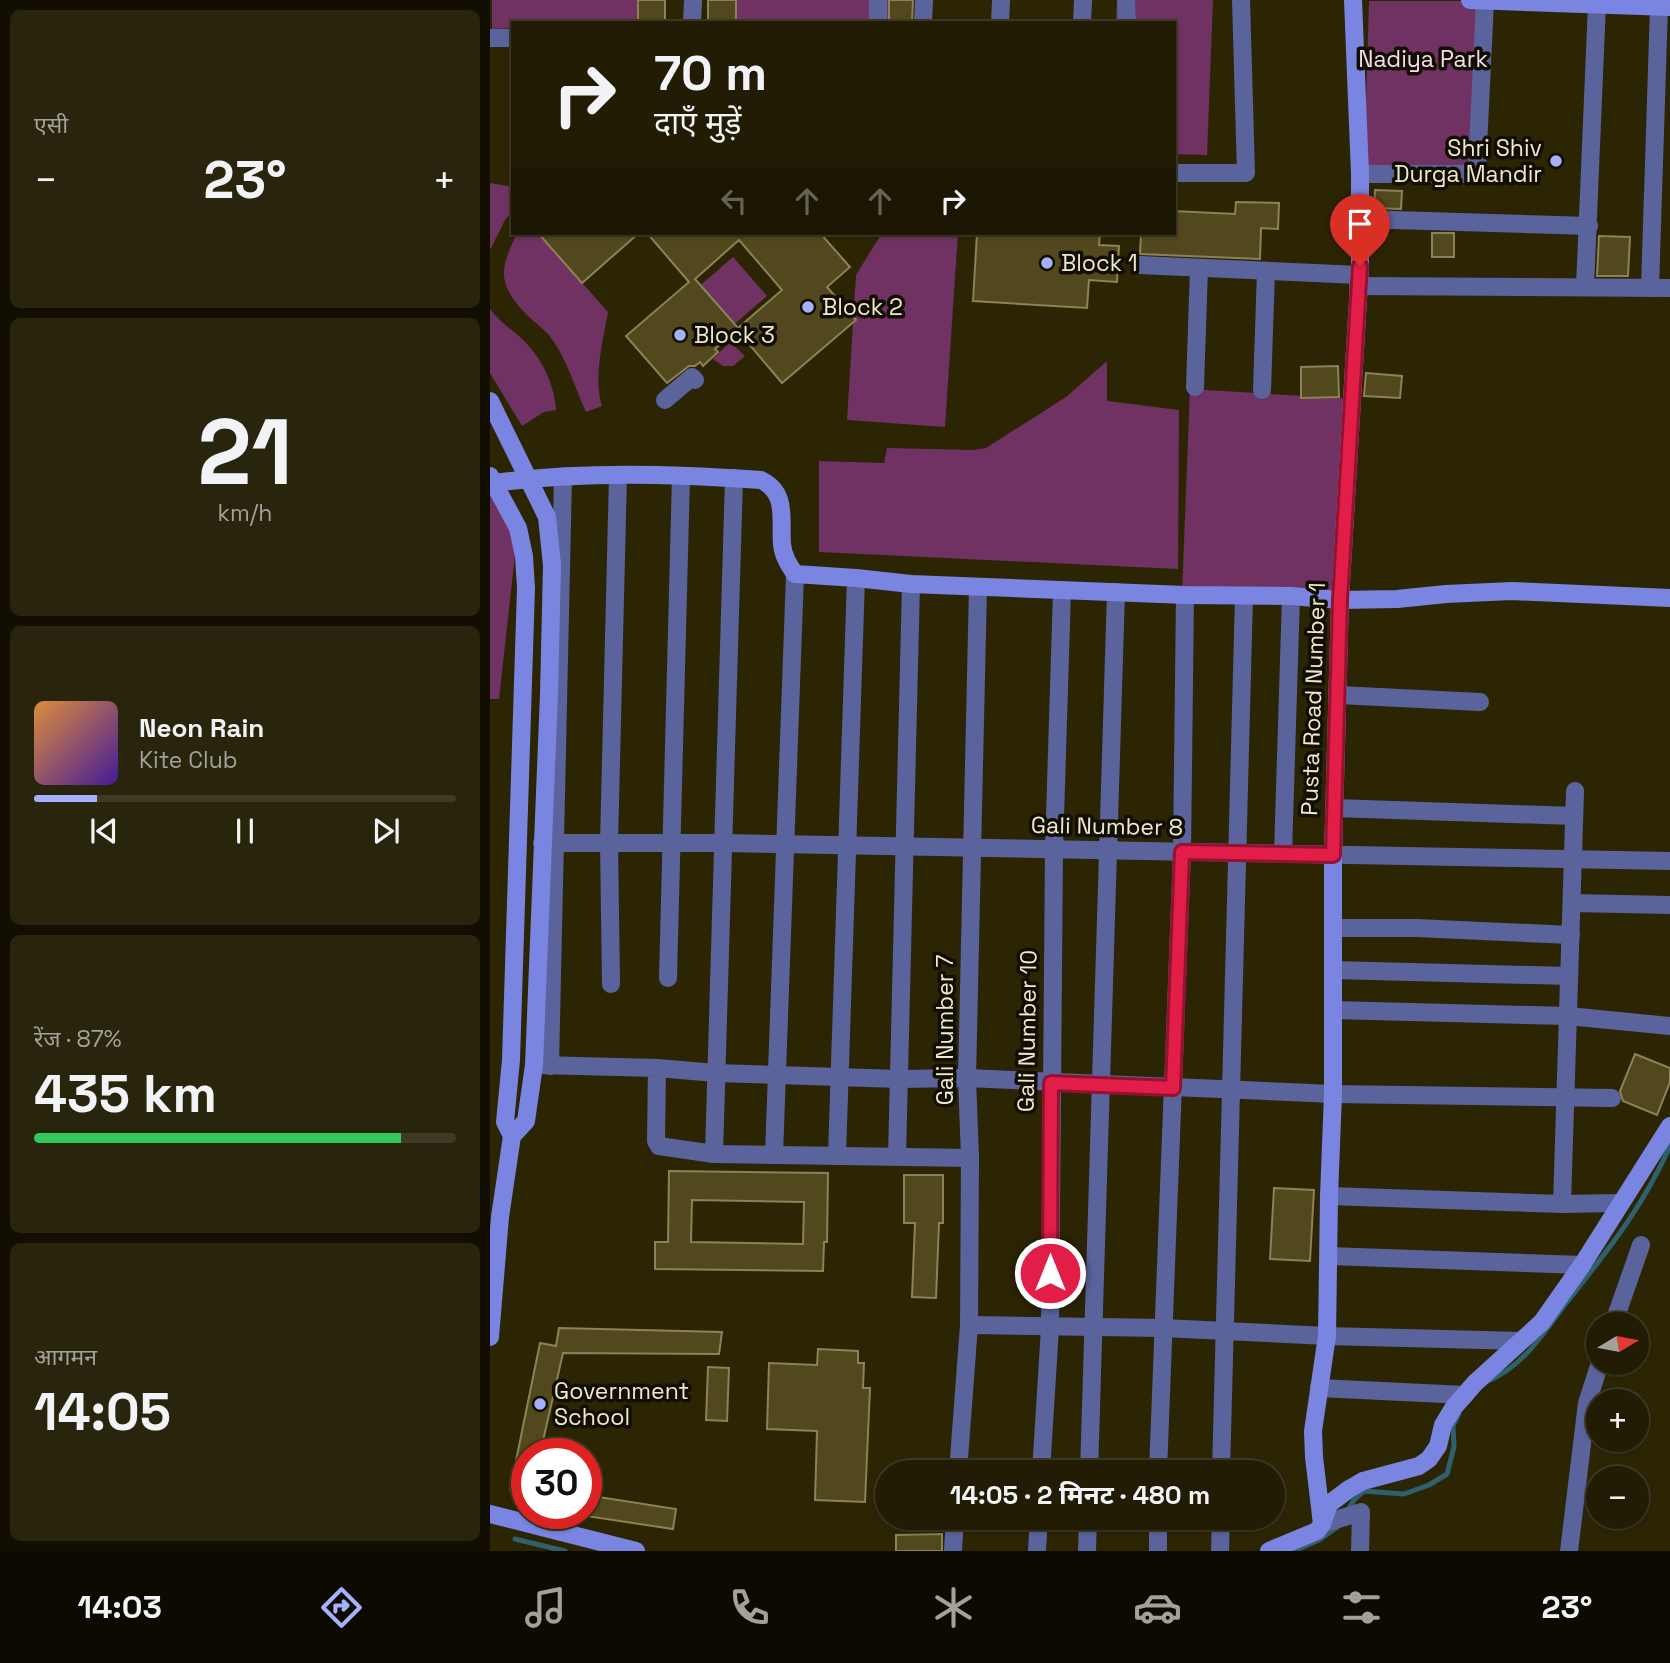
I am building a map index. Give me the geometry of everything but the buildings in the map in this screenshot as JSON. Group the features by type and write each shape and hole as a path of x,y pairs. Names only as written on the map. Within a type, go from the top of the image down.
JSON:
{"street":[{"path":"692,21 693,0"},
{"path":"878,0 878,21"},
{"path":"923,0 923,21"},
{"path":"1000,0 1000,21"},
{"path":"1082,21 1083,0"},
{"path":"1126,0 1127,21"},
{"path":"1176,173 1246,173 1241,0"},
{"name":"Pusta Road Number 1","path":"1328,1522 1314,1457 1313,1431 1327,1336 1334,1094 1333,855 1340,600 1359,281 1360,174 1353,0"},
{"path":"1360,174 1475,172 1478,1 1665,7 1650,288"},
{"path":"1585,287 1589,226 1591,3"},
{"path":"490,38 511,38"},
{"path":"1360,219 1589,226"},
{"path":"1140,265 1266,271 1359,281 1670,288"},
{"path":"1195,387 1199,268"},
{"path":"1262,390 1266,271"},
{"path":"665,400 692,377 695,380"},
{"path":"490,401 547,517 552,565 549,843"},
{"path":"611,984 609,843 618,475"},
{"path":"512,1136 498,1107 514,978 526,588 524,556 518,528 492,479 618,475 734,478 761,480 771,484 781,506 782,546 787,563 796,574 774,1155"},
{"path":"668,978 681,476"},
{"path":"490,1337 500,1217 512,1136 526,1121 528,1106 542,1065 563,477"},
{"path":"714,1154 734,478"},
{"path":"796,574 911,584 1185,595 1291,596 1340,600 1512,591 1670,598"},
{"path":"836,1156 856,578"},
{"path":"897,1156 911,584"},
{"name":"Gali Number 7","path":"959,1460 969,1325 970,1158 967,1078 978,587"},
{"name":"Gali Number 10","path":"1042,1460 1050,1328 1054,850 1062,590"},
{"path":"1089,1460 1116,592"},
{"path":"1158,1460 1182,852 1185,595"},
{"path":"1221,1460 1244,596"},
{"path":"1283,854 1291,596"},
{"path":"1339,695 1480,702"},
{"path":"1562,1203 1575,791"},
{"path":"1335,808 1574,816"},
{"name":"Gali Number 8","path":"549,843 786,844 1670,861"},
{"path":"1572,903 1670,905"},
{"path":"1333,928 1406,928 1571,935"},
{"path":"1333,970 1569,976"},
{"path":"1333,1010 1568,1016 1670,1026"},
{"path":"542,1065 899,1079 967,1078 1232,1091 1612,1098"},
{"path":"657,1068 657,1144 662,1147 714,1154 970,1158"},
{"path":"498,1107 528,1106"},
{"path":"1328,1522 1329,1504 1349,1489 1363,1481 1419,1466 1429,1459 1438,1446 1443,1425 1465,1395 1542,1322 1582,1265 1670,1125"},
{"path":"1329,1196 1619,1203"},
{"path":"1618,1312 1641,1245"},
{"path":"1329,1256 1582,1265"},
{"path":"969,1325 1163,1328 1521,1341"},
{"path":"1569,1551 1587,1403 1596,1376"},
{"path":"1320,1388 1465,1395"},
{"path":"1269,1551 1311,1535 1328,1522 1362,1512 1360,1551"},
{"path":"490,1514 636,1551"},
{"path":"953,1551 954,1530"},
{"path":"1037,1551 1038,1530"},
{"path":"1087,1551 1088,1530"},
{"path":"1158,1530 1158,1551"},
{"path":"1220,1551 1221,1530"}],"green space":[{"path":"492,0 638,0 638,21 511,21 511,28 492,29"},
{"path":"730,0 892,0 890,21 729,21"},
{"path":"1117,0 1213,0 1207,155 1176,154 1176,21 1116,21"},
{"name":"Nadiya Park","path":"1369,1 1485,1 1467,174 1364,168"},
{"path":"490,183 511,187 511,213 490,250"},
{"path":"516,235 540,235 608,312 598,384 602,406 586,412 566,364 549,335 527,315 510,294 504,276 507,257"},
{"path":"881,235 958,235 945,427 847,420 856,275"},
{"path":"733,257 767,296 730,328 696,289"},
{"path":"490,309 533,351 545,369 555,399 556,410 544,412 522,426 490,373"},
{"path":"730,342 745,356 733,366 723,366 713,359"},
{"path":"1107,361 1107,401 1179,410 1178,569 819,552 819,461 884,463 887,448 986,448 1066,397"},
{"path":"1190,389 1353,399 1336,601 1182,594"},
{"path":"490,482 518,528 499,699 490,699"}],"waterway":[{"path":"1488,1381 1501,1375 1523,1357 1597,1264 1648,1189 1670,1146"},
{"path":"1347,1511 1364,1491 1404,1494 1429,1485 1447,1474 1454,1447 1453,1426 1459,1414"},
{"path":"1294,1551 1319,1540 1339,1526"},
{"path":"515,1539 565,1551"}],"place":[{"name":"Shri Shiv Durga Mandir","path":"1556,161"},
{"name":"Block 1","path":"1047,263"},
{"name":"Block 2","path":"808,307"},
{"name":"Block 3","path":"680,335"},
{"name":"Government School","path":"540,1404"}],"route":[{"path":"1050,1273 1051,1083 1173,1088 1182,852 1333,855 1340,600 1360,266"}]}
